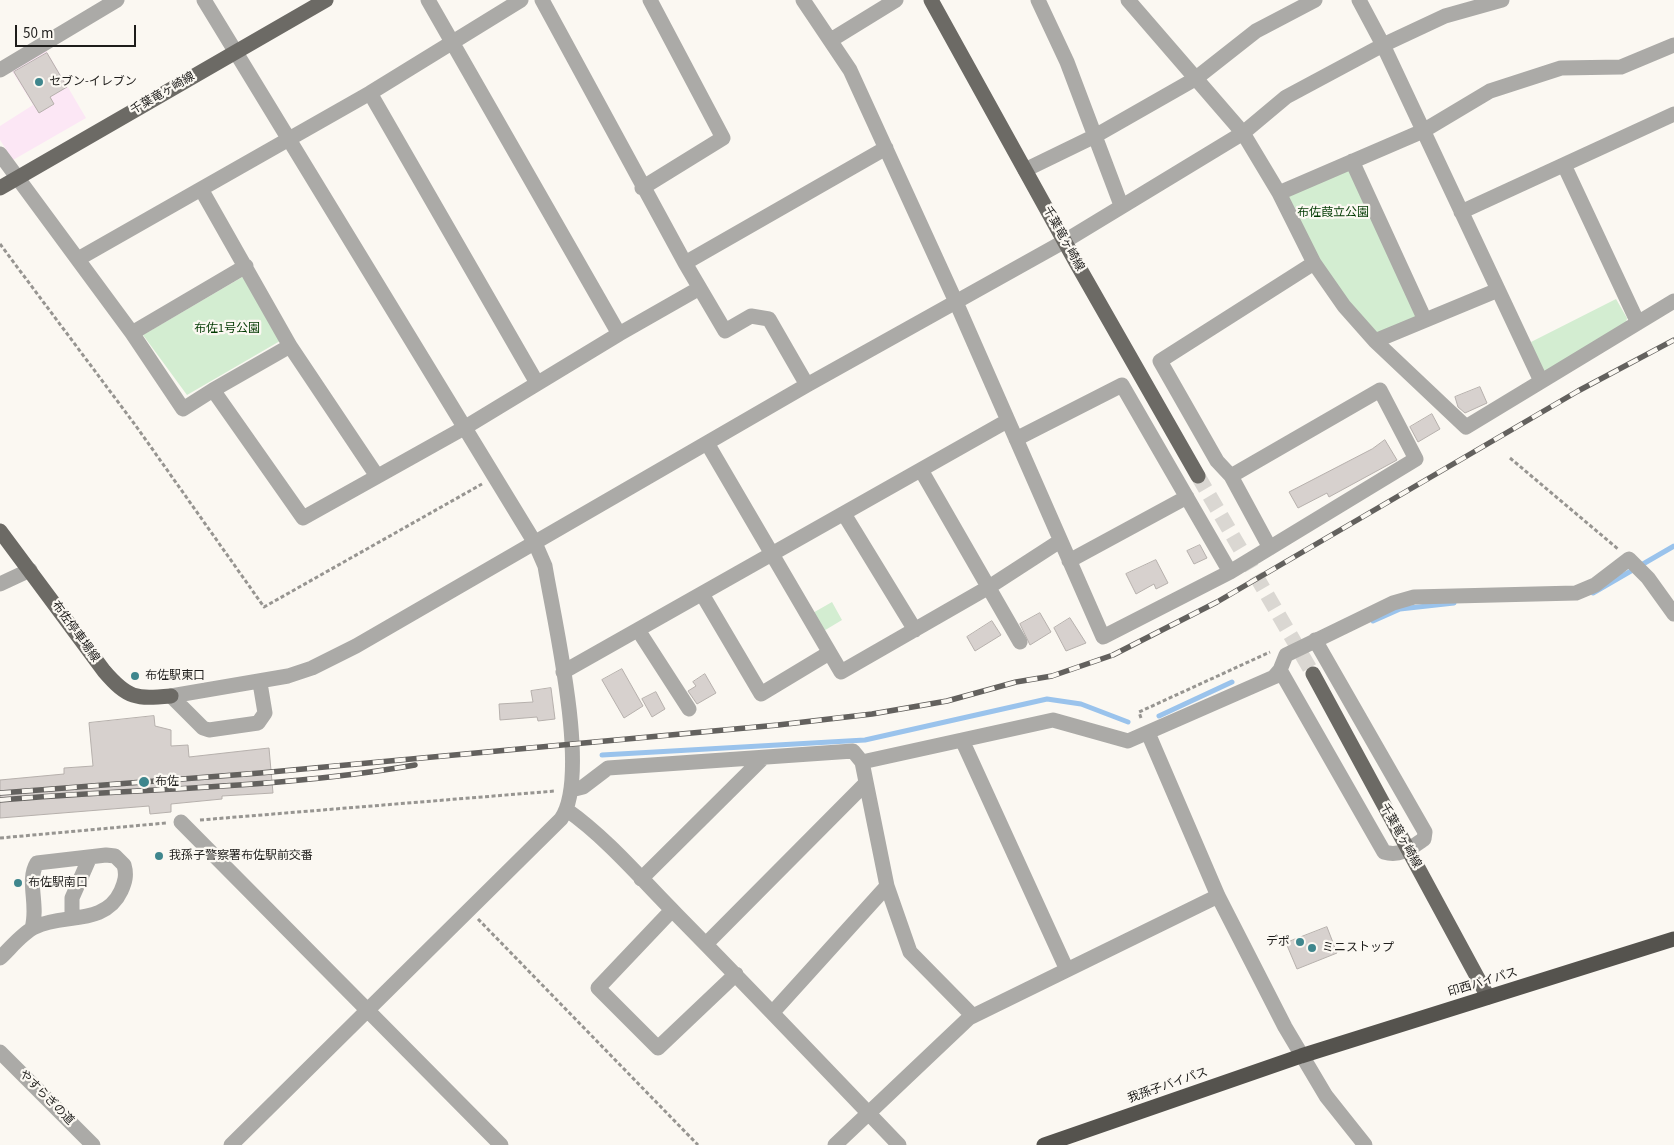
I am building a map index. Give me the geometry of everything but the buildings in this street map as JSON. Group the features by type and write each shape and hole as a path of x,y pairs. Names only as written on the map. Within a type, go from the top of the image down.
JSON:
{"highway":[{"name":"印西バイパス","path":"1302,1056 1674,939"},
{"name":"我孫子バイパス","path":"1044,1145 1302,1056"}],"main road":[{"name":"千葉竜ヶ崎線","path":"0,188 326,0"},
{"name":"千葉竜ヶ崎線","path":"932,0 1025,170 1198,476"},
{"name":"布佐停車場線","path":"0,531 104,671 122,691 141,697 171,696"},
{"name":"千葉竜ヶ崎線","path":"1313,674 1488,997"}],"street":[{"path":"0,70 94,5 117,0"},
{"path":"204,0 535,543 545,566 563,672 573,759 568,810 561,819 231,1145"},
{"path":"428,0 619,334"},
{"path":"78,259 370,93 521,0"},
{"path":"542,0 698,289 725,330 751,316 769,319 807,385"},
{"path":"642,188 723,138 650,0"},
{"path":"803,0 850,70 956,302 1103,637 1230,572 1416,459 1380,390 1231,476"},
{"path":"831,40 896,0"},
{"path":"1038,0 1067,62 1121,205"},
{"path":"1025,170 1095,136 1195,79 1256,31 1315,0"},
{"path":"1359,0 1383,46 1542,381"},
{"path":"171,696 260,682 312,668 356,646 807,385 1065,241 1121,205 1243,133 1286,97 1445,16 1502,0"},
{"path":"1134,2 1195,79 1243,133 1279,193 1314,263 1344,306 1375,341 1466,427 1674,301"},
{"path":"1279,193 1423,131 1490,91 1561,68 1621,68 1674,45"},
{"path":"370,93 537,383"},
{"path":"1461,212 1674,114"},
{"path":"685,263 886,148"},
{"path":"0,154 132,333 182,409 290,346"},
{"path":"1352,161 1425,320"},
{"path":"1564,165 1638,323"},
{"path":"201,189 290,346 377,476"},
{"path":"1270,548 1231,476 1218,461 1160,361 1314,263"},
{"path":"132,333 246,266"},
{"path":"213,390 303,518 464,428 619,334 698,289"},
{"path":"1375,341 1498,290"},
{"path":"1016,440 1122,385 1230,572"},
{"path":"563,672 1007,421"},
{"path":"707,443 841,672 988,587 1060,541"},
{"path":"921,470 1020,642"},
{"path":"1069,561 1187,498"},
{"path":"844,514 915,630"},
{"path":"862,762 1053,720 1128,741 1274,676 1280,670 1286,655 1393,603 1414,597 1576,593 1595,585 1630,559 1648,578 1674,614"},
{"path":"0,584 30,570"},
{"path":"702,594 761,694 829,653"},
{"path":"638,630 689,709"},
{"path":"1280,670 1384,852 1394,855 1407,850 1424,839 1425,832 1315,640"},
{"path":"171,696 203,728 209,730 258,723 265,713 260,682"},
{"path":"1148,733 1218,896 1302,1056 1326,1096 1365,1145"},
{"path":"962,740 1067,970"},
{"path":"571,790 583,787 608,768 853,751 862,762 887,886 910,952 973,1016"},
{"path":"642,879 763,758"},
{"path":"706,944 866,783"},
{"path":"568,810 582,820 736,974 899,1145"},
{"path":"181,822 501,1145"},
{"path":"0,958 32,928 43,923 99,913 110,906 118,896 124,883 126,872 120,860 115,856 106,855 37,864 32,876 36,907 32,928"},
{"path":"72,918 72,898 90,857"},
{"path":"772,1012 887,886"},
{"path":"835,1145 973,1016 1218,896"},
{"path":"672,910 598,988 658,1048 736,974"},
{"name":"やすらぎの道","path":"0,1052 93,1145"}],"path":[{"path":"0,244 136,426 264,607 494,477"},
{"path":"1510,458 1630,559"},
{"path":"1148,733 1139,712 1278,648"},
{"path":"0,838 571,790"},
{"path":"469,909 698,1145"}],"shaded area":[{"path":"46,50 86,118 13,160 0,140 0,126 33,105 12,71"}],"green space":[{"name":"布佐葭立公園","path":"1352,161 1425,320 1375,341 1344,306 1279,193"},
{"name":"布佐1号公園","path":"244,276 280,341 187,395 143,335"},
{"path":"1616,299 1627,318 1625,328 1542,374 1531,342"},
{"path":"832,602 842,620 822,632 811,614"}],"waterway":[{"path":"1593,593 1674,546"},
{"path":"1373,621 1400,609 1454,603"},
{"path":"1159,716 1232,682"},
{"path":"602,755 865,740 1047,699 1081,704 1128,722"}],"tunnel":[{"path":"1198,476 1313,674"}],"railway":[{"path":"0,793 260,773 778,725 872,714 947,701 1016,682 1052,676 1113,655 1217,602 1578,391 1674,340"},
{"path":"0,800 312,779 415,765"}],"place":[{"name":"セブン-イレブン","path":"39,82"},
{"name":"布佐駅東口","path":"135,676"},
{"name":"布佐","path":"144,782"},
{"name":"我孫子警察署布佐駅前交番","path":"159,856"},
{"name":"布佐駅南口","path":"18,883"},
{"name":"デポ","path":"1300,942"},
{"name":"ミニストップ","path":"1312,948"}]}
